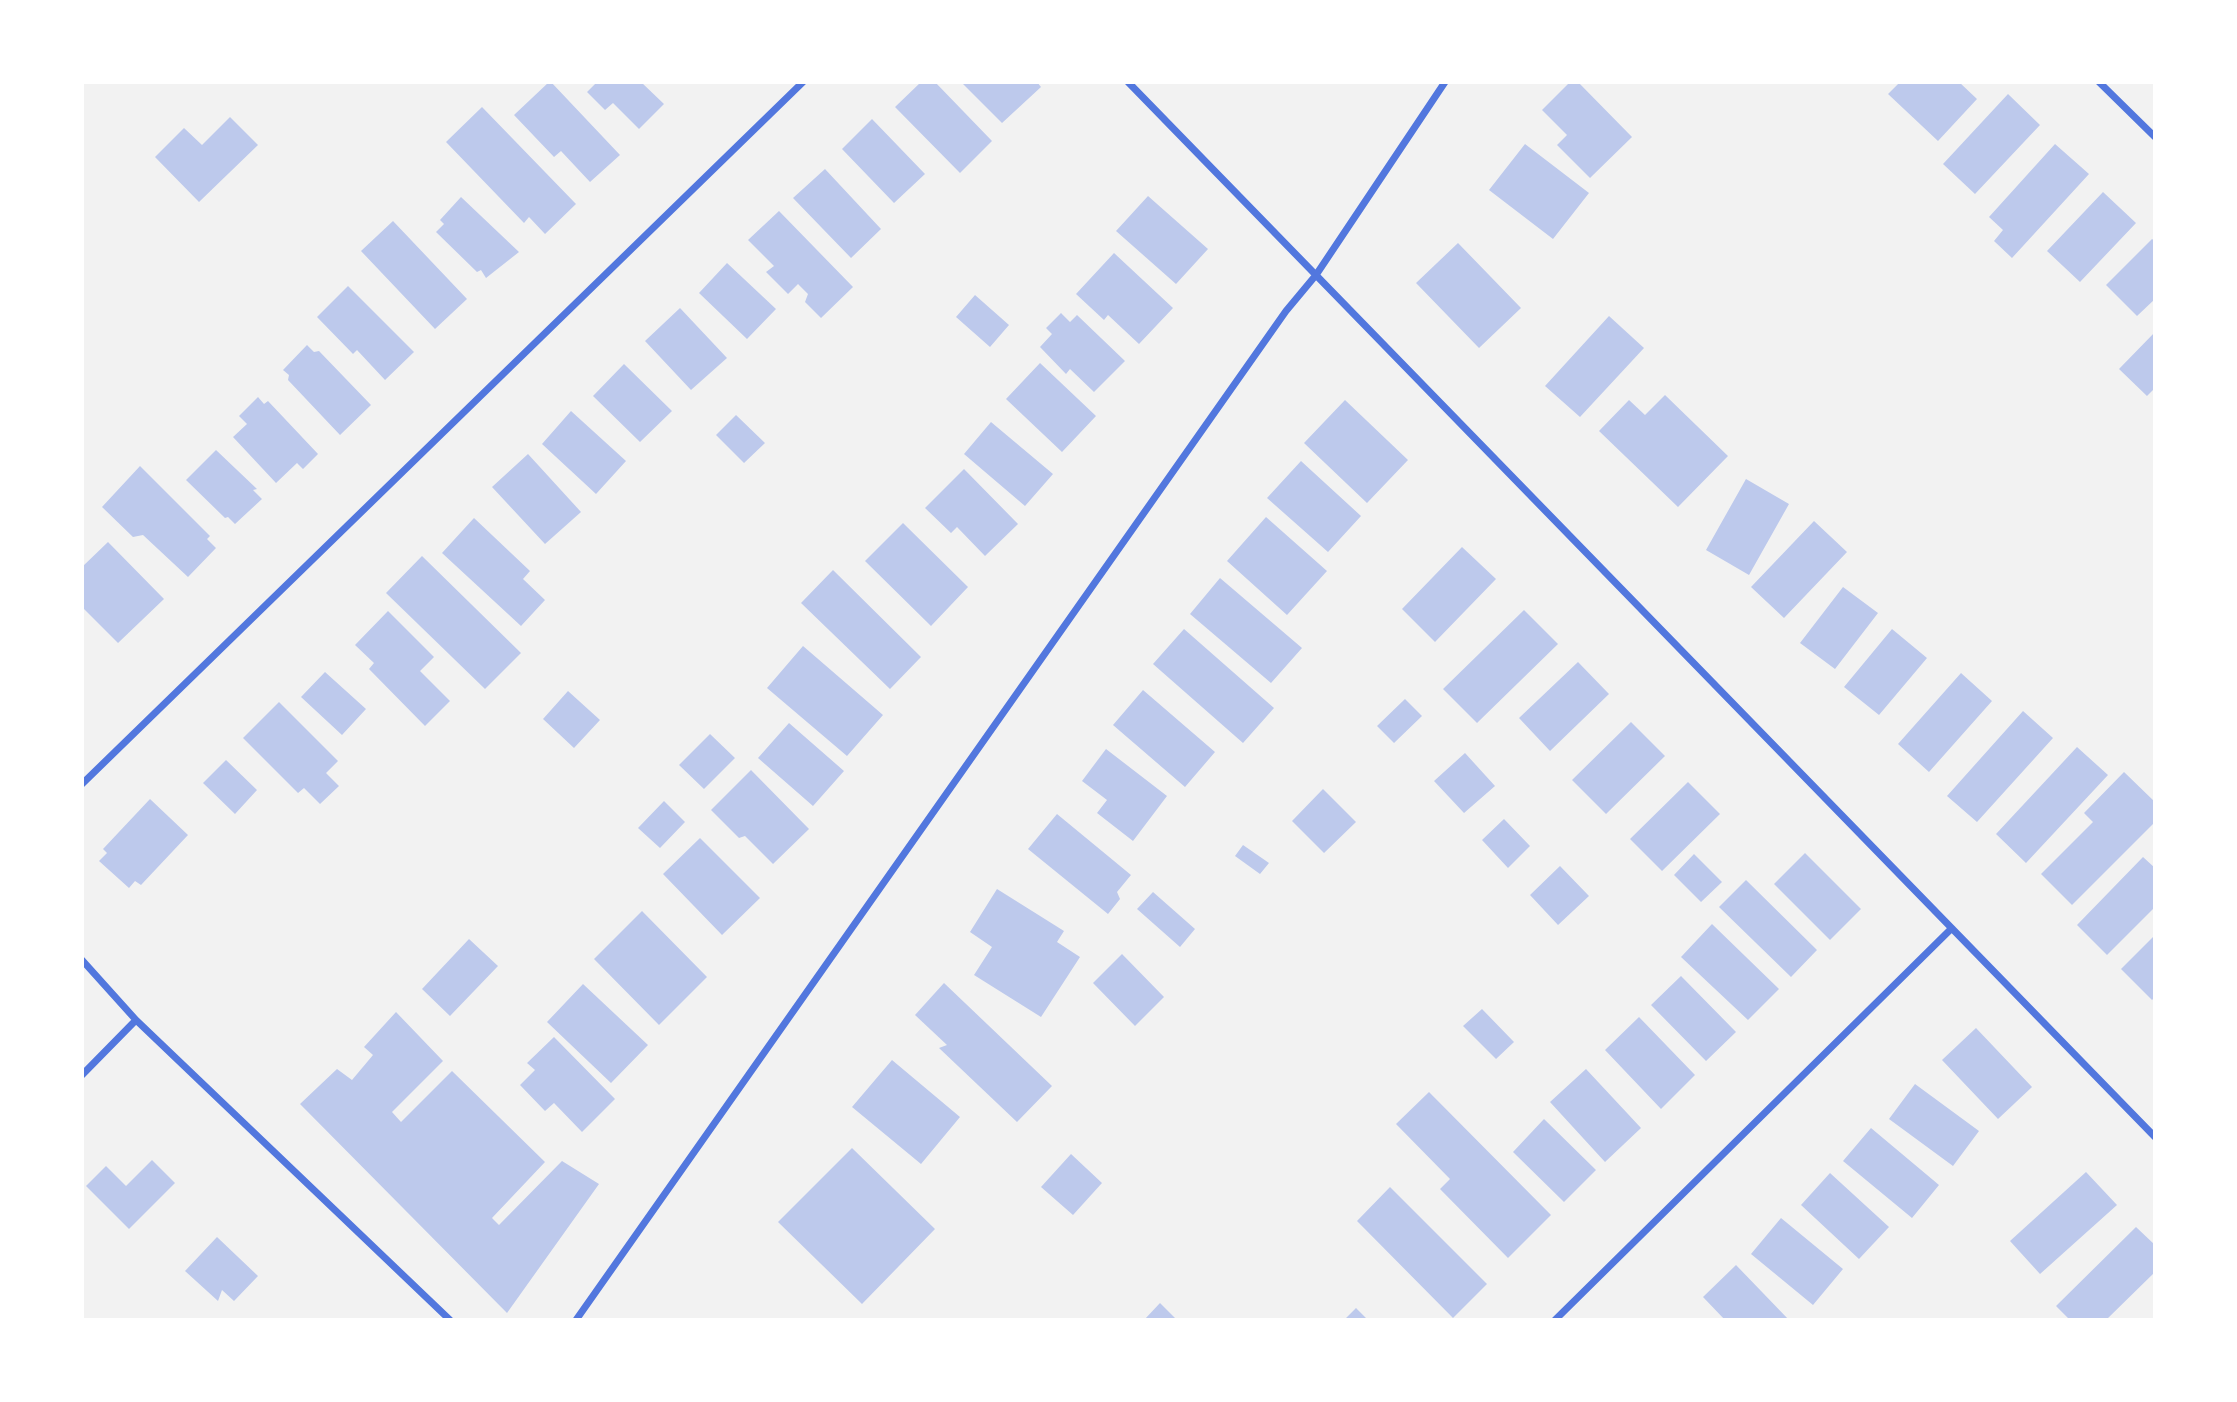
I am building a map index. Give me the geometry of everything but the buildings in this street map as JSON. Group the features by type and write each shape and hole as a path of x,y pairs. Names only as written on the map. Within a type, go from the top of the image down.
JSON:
{"street":[{"path":"82,784 803,82"},
{"path":"1128,82 2155,1137"},
{"path":"576,1320 1286,311 1316,275 1445,82"},
{"path":"2099,82 2155,137"},
{"path":"1555,1320 1951,929"},
{"path":"82,960 136,1020 450,1320"},
{"path":"82,1075 136,1020"}]}
